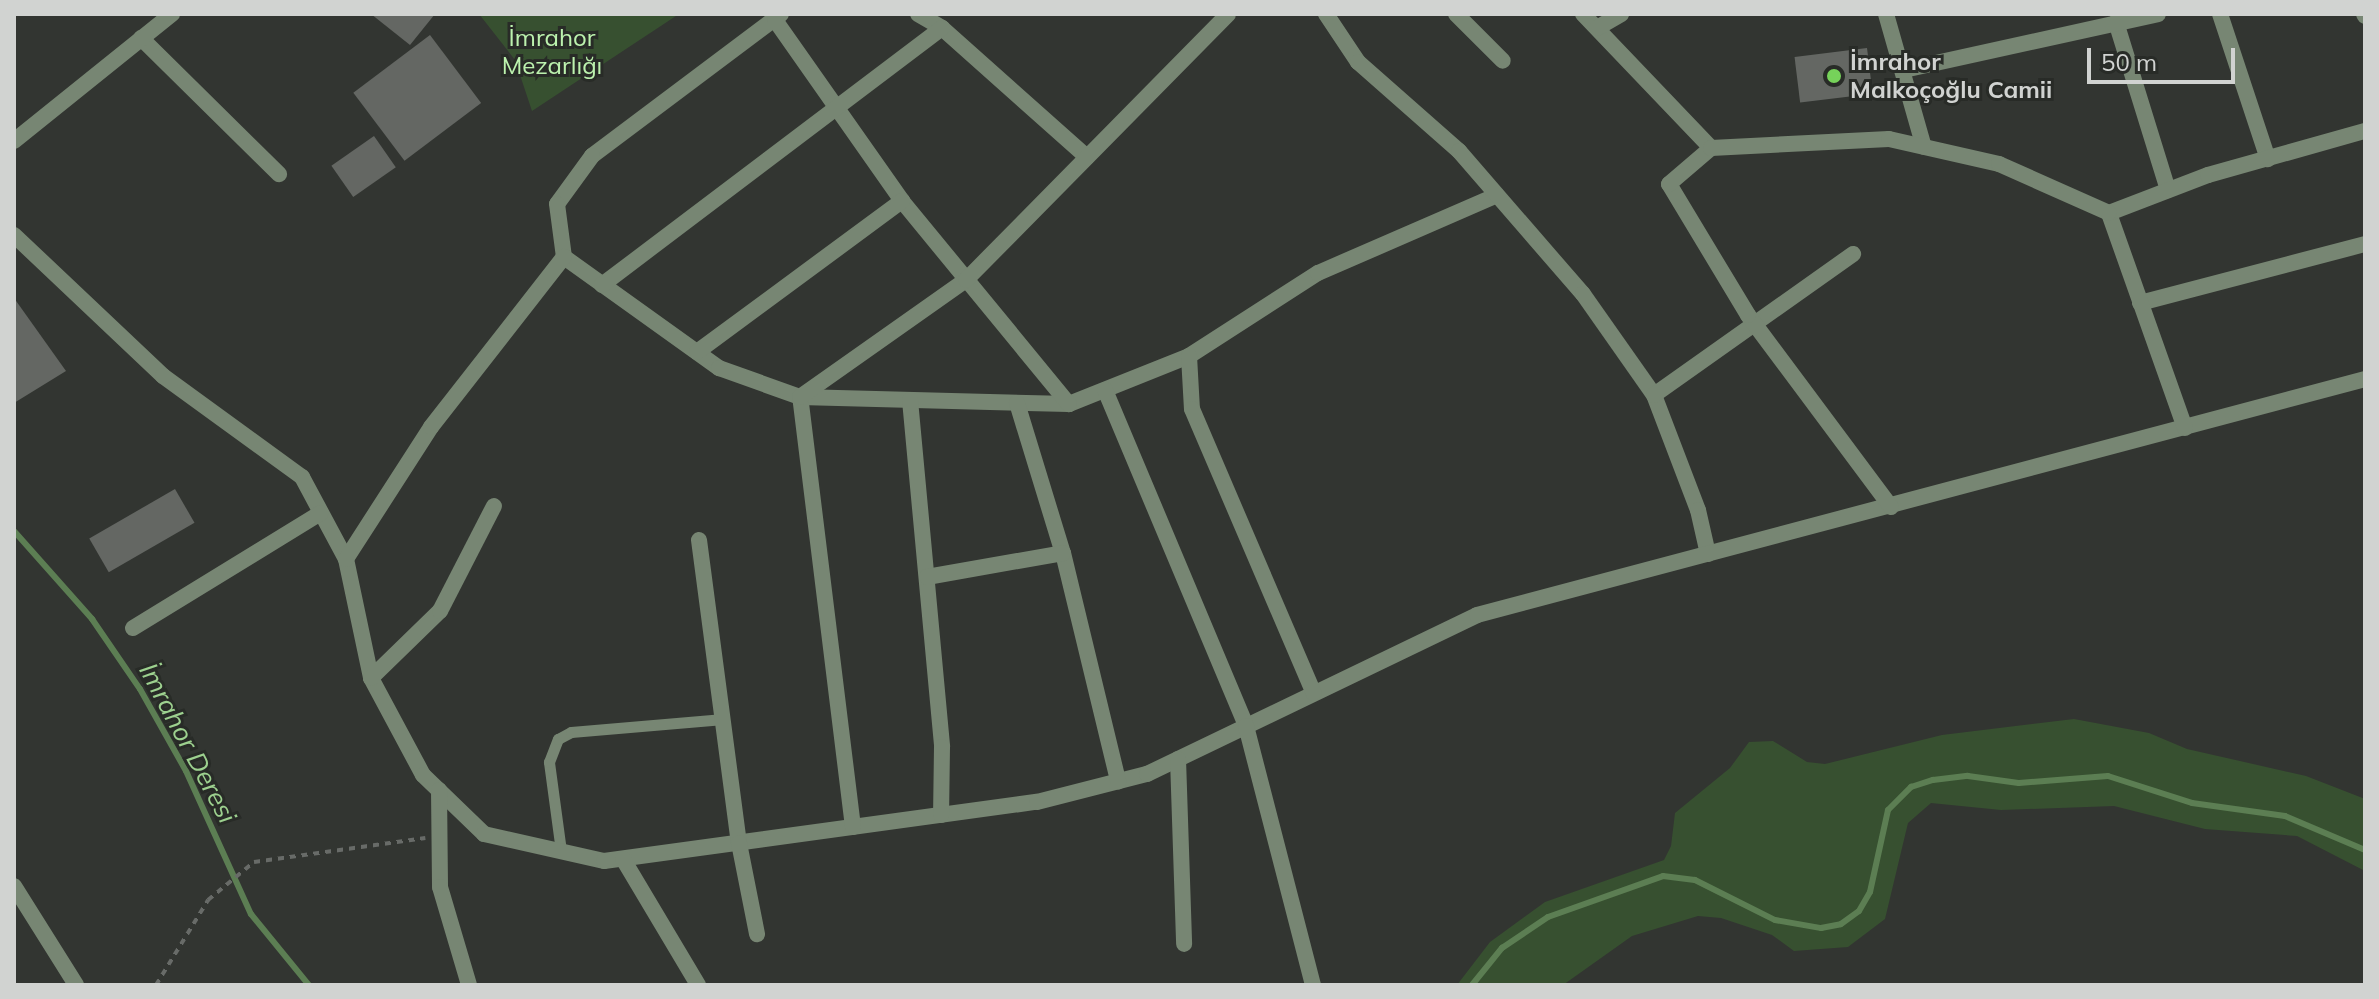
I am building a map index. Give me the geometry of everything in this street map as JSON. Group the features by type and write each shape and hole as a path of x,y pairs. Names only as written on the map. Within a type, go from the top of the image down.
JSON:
{"street":[{"path":"14,141 172,14"},
{"path":"918,14 942,28 1087,157"},
{"path":"800,397 966,280 1228,14"},
{"path":"1326,14 1358,62 1459,151 1583,294 1654,395 1698,510 1708,554"},
{"path":"1456,14 1503,61"},
{"path":"1583,14 1711,148"},
{"path":"1597,28 1621,14"},
{"path":"1886,14 1924,147"},
{"path":"1904,70 2158,14"},
{"path":"2220,14 2268,159"},
{"path":"346,559 431,427 564,257 557,204 592,156 778,17 835,113 902,201 1069,404"},
{"path":"2116,22 2168,190"},
{"path":"602,285 835,113 942,28"},
{"path":"141,38 279,174"},
{"path":"1891,507 1755,325 1669,184 1711,148 1889,139 1999,164 2109,213 2168,190 2365,131"},
{"path":"564,257 719,368 800,397 1069,404 1189,356 1318,273 1497,195"},
{"path":"697,352 902,201"},
{"path":"2109,213 2185,428"},
{"path":"14,235 163,376 302,477 346,559 371,678 423,775 484,834 604,861 1037,802 1118,781 1178,759 1477,615 2365,379"},
{"path":"2140,303 2365,244"},
{"path":"1654,395 1853,254"},
{"path":"1189,356 1192,409 1314,693"},
{"path":"1105,390 1246,726 1313,985"},
{"path":"800,397 853,827"},
{"path":"910,400 942,747 941,815"},
{"path":"1017,403 1063,553 1118,781"},
{"path":"371,678 440,611 494,506"},
{"path":"133,628 321,513"},
{"path":"699,540 739,843 757,934"},
{"path":"927,577 1063,553"},
{"path":"1178,759 1184,944"},
{"path":"439,790 440,887 469,985"},
{"path":"623,859 698,985"},
{"path":"14,886 76,985"}],"lane":[{"path":"561,851 549,762 558,739 571,732 723,719"}],"path":[{"path":"156,985 208,900 254,862 439,836"}],"green space":[{"name":"İmrahor Mezarlığı","path":"479,14 679,14 532,111 515,60"},
{"path":"2074,719 2149,733 2187,749 2306,776 2365,799 2365,871 2297,836 2205,829 2114,806 2001,810 1931,803 1908,823 1885,919 1848,947 1794,951 1772,935 1721,918 1698,916 1632,936 1563,985 1457,985 1490,942 1545,902 1664,860 1671,846 1675,813 1730,768 1749,742 1773,741 1807,762 1825,764 1942,735"}],"building":[{"path":"371,14 435,14 410,45"},
{"path":"430,35 481,103 404,161 353,93"},
{"name":"İmrahor Malkoçoğlu Camii","path":"1867,48 1873,94 1800,103 1795,57"},
{"path":"374,136 396,167 353,197 331,166"},
{"path":"14,298 66,371 14,403"},
{"path":"175,489 194,523 109,572 89,538"}],"waterway":[{"name":"İmrahor Deresi","path":"14,531 92,619 140,689 186,771 251,914 309,985"},
{"path":"1472,985 1502,948 1548,917 1663,876 1695,880 1775,920 1821,928 1841,924 1859,911 1870,892 1888,810 1911,787 1933,780 1968,776 2019,783 2108,776 2192,803 2285,816 2365,850"}],"place":[{"name":"İmrahor Malkoçoğlu Camii","path":"1834,76"}]}
